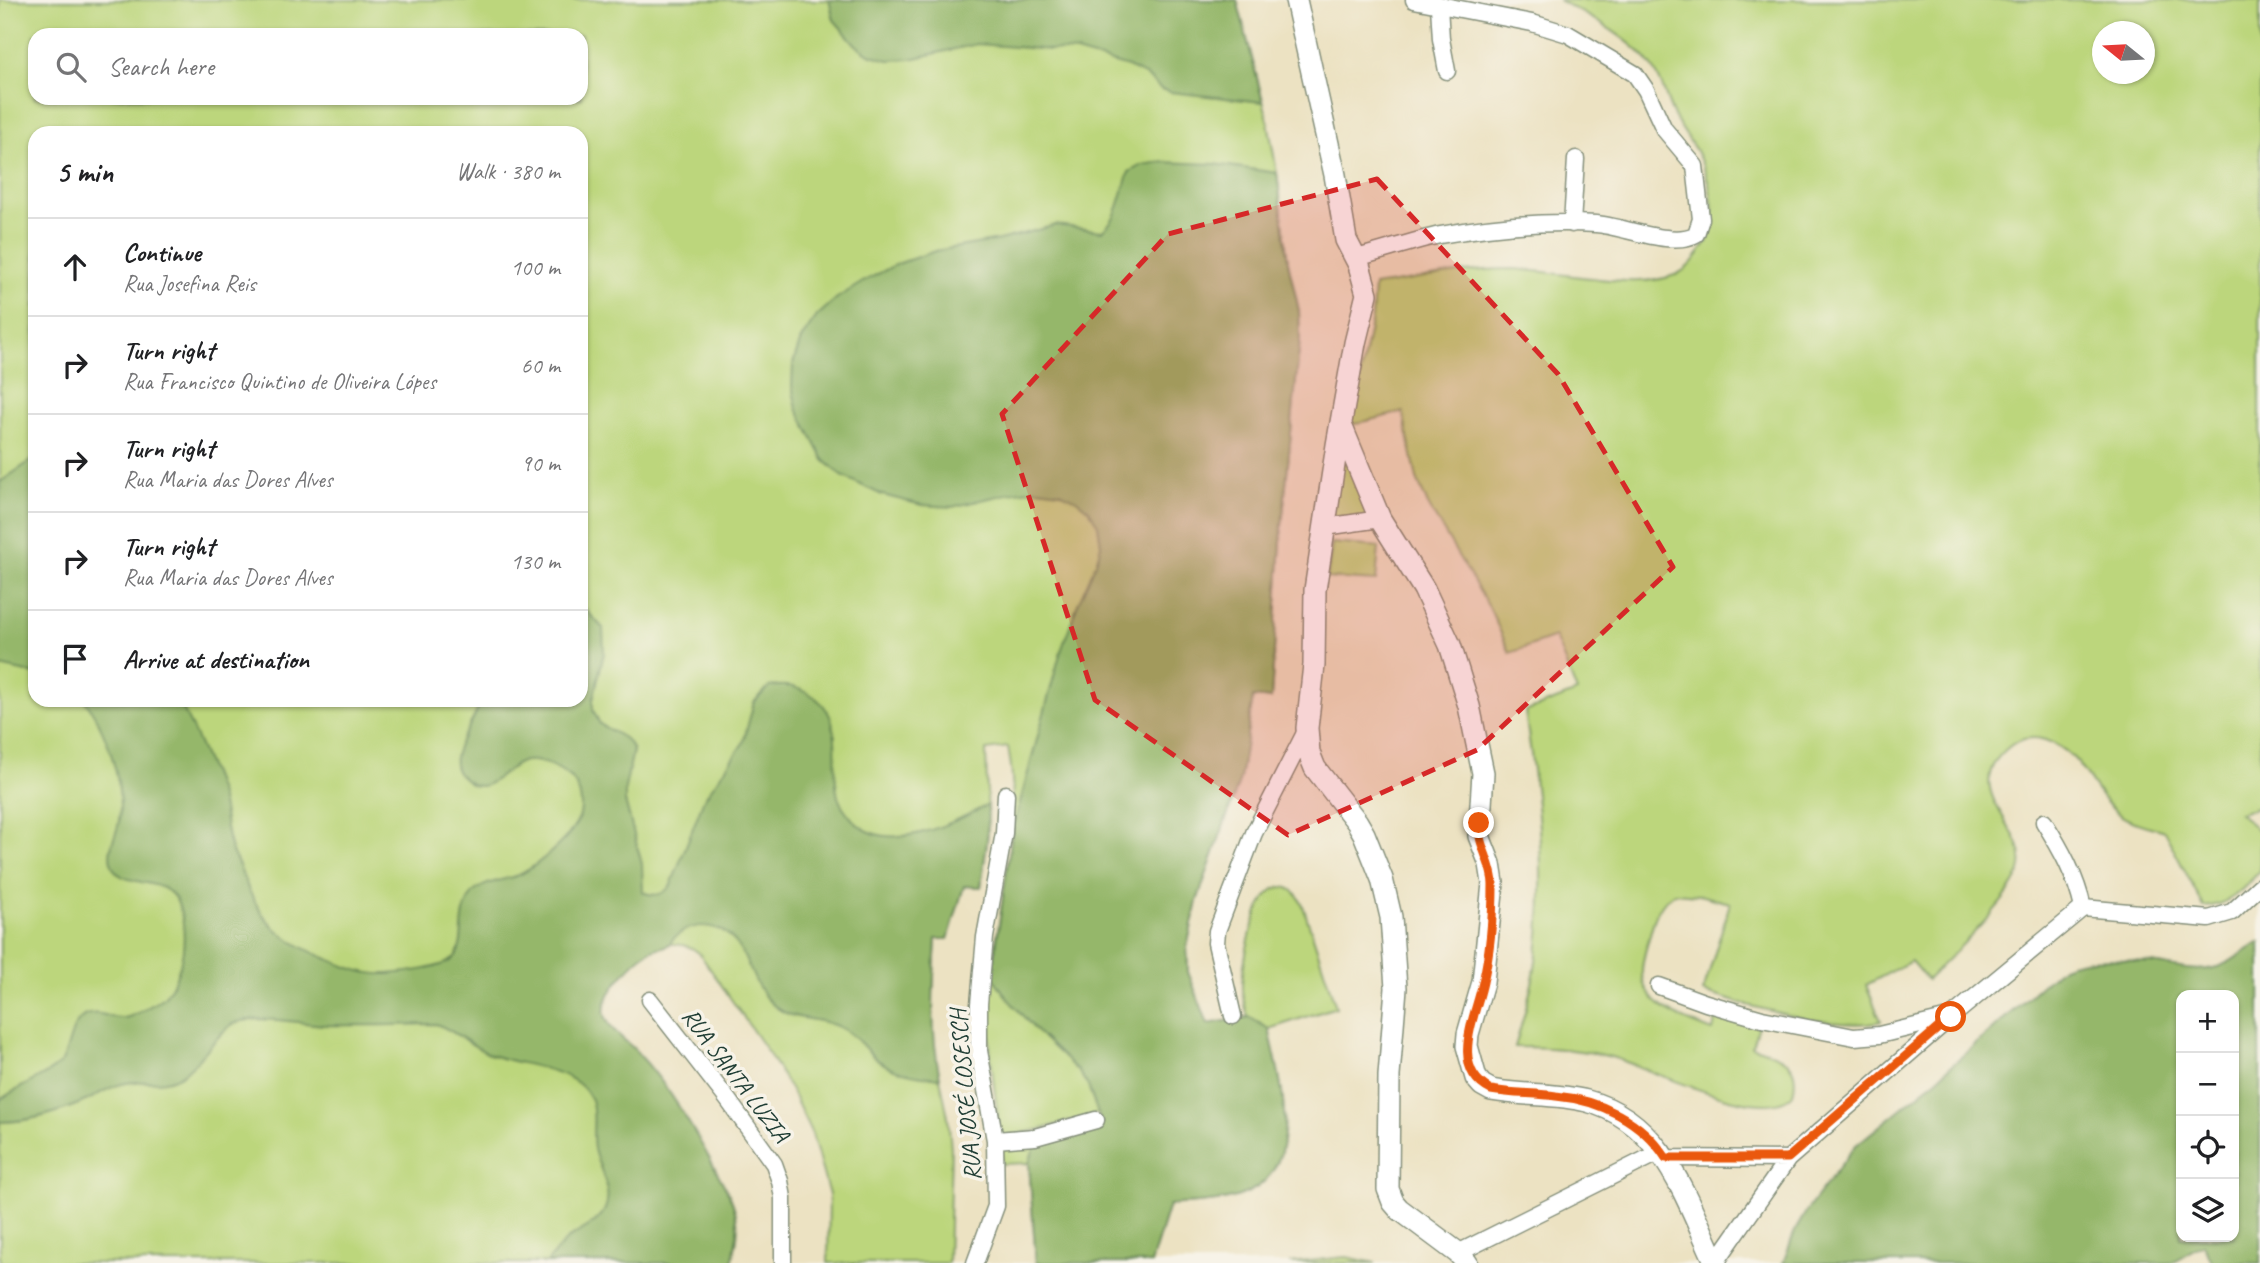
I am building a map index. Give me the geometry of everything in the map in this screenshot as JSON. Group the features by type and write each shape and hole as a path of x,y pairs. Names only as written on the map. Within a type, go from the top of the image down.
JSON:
{"street":[{"path":"1296,0 1335,175 1347,244 1356,258 1367,298 1355,343 1315,590 1314,665 1307,728 1309,753 1315,768 1357,822 1382,879 1391,917 1396,988 1389,1076 1386,1169 1388,1189 1393,1202 1463,1258 1664,1155 1788,1158"},
{"path":"1356,258 1438,236 1507,227 1572,224 1615,226 1667,237 1694,235 1702,219 1699,178 1694,163 1664,129 1638,77 1575,36 1532,23 1414,0"},
{"path":"1439,6 1447,71"},
{"path":"1572,224 1576,159"},
{"path":"1341,425 1380,519 1424,589 1450,645 1469,706 1482,765 1483,799 1479,836 1490,864 1493,883 1483,982 1468,1034 1469,1061 1476,1077 1482,1085 1491,1090 1587,1101 1605,1107 1645,1133 1664,1155 1716,1262 1788,1158 1951,1017 2083,908 2209,919 2231,912 2260,886"},
{"path":"1325,527 1380,519"},
{"path":"1233,1016 1216,943 1217,931 1254,833 1307,728"},
{"name":"RUA JOSÉ LOSESCH","path":"975,1263 996,1206 995,1140 979,1051 979,1004 985,937 1003,843 1006,794"},
{"path":"2044,822 2064,855 2079,890 2083,908"},
{"path":"1659,986 1762,1019 1854,1037 1879,1035 1951,1017"},
{"name":"RUA SANTA LUZIA","path":"650,1000 774,1164 783,1198 783,1263"},
{"path":"995,1140 1035,1137 1096,1120"}],"highlighted area":[{"path":"1377,179 1558,374 1673,567 1477,750 1288,835 1095,700 1002,414 1168,234"}],"green space":[{"path":"0,0 1237,0 1267,116 1288,262 1299,311 1300,340 1282,526 1271,699 1253,697 1240,779 1197,901 1187,947 1188,972 1208,1024 1248,1017 1242,993 1242,979 1257,914 1272,891 1282,887 1294,892 1302,903 1336,1007 1269,1029 1283,1099 1282,1147 1275,1168 1261,1184 1239,1196 1169,1205 1151,1263 1036,1263 1029,1163 1002,1164 1001,1145 1050,1140 1102,1125 1099,1113 1000,1137 990,1048 989,1011 993,962 1011,839 1012,778 1008,747 986,750 988,833 981,887 964,886 948,939 936,939 932,1012 934,1049 948,1117 951,1148 948,1263 828,1263 829,1195 812,1134 793,1094 769,1054 699,953 683,945 671,944 654,948 630,967 608,997 604,1014 606,1019 666,1091 729,1194 736,1212 738,1228 732,1263 0,1263"},
{"path":"829,0 1237,0 1263,102 1170,92 1128,67 1076,52 977,44 911,59 888,60 869,54 856,45 834,20"},
{"path":"1558,0 2260,0 2260,807 2239,813 2260,832 2260,871 2229,899 2204,907 2164,831 2120,815 2106,802 2069,754 2045,740 2031,738 2010,746 1995,763 1989,778 1998,809 2016,840 2021,855 2020,871 2015,883 1979,928 1927,980 1911,961 1866,985 1881,1021 1841,1023 1792,1016 1703,992 1730,903 1699,895 1674,893 1661,906 1653,922 1643,962 1644,984 1649,994 1657,1003 1679,1017 1713,1031 1717,1012 1759,1022 1752,1046 1779,1056 1791,1066 1794,1073 1793,1094 1779,1103 1758,1104 1733,1100 1599,1054 1515,1047 1534,974 1541,908 1538,810 1525,712 1577,692 1555,637 1510,653 1490,609 1428,505 1417,479 1403,412 1350,425 1372,318 1374,286 1494,269 1529,270 1620,281 1662,279 1687,267 1707,242 1713,221 1713,209 1708,183 1696,151 1671,110 1660,80 1647,60 1624,39"},
{"path":"1161,162 1215,164 1277,173 1288,262 1299,311 1300,340 1282,526 1271,699 1253,697 1240,779 1197,901 1187,947 1188,972 1208,1024 1249,1017 1269,1029 1283,1099 1282,1147 1275,1168 1261,1184 1239,1196 1169,1205 1151,1263 1036,1263 1029,1163 1036,1141 1102,1125 1088,1086 1078,1071 1037,1032 992,976 1012,832 1060,654 1096,563 1101,545 1098,525 1089,510 1060,492 1038,489 952,507 922,505 882,495 842,476 824,460 797,409 792,386 793,364 801,339 817,316 837,298 866,280 897,264 935,251 999,240 1056,225 1102,231 1113,219 1129,172 1142,165"},
{"path":"1343,439 1377,517 1329,524"},
{"path":"28,463 28,672 0,666 0,482"},
{"path":"1332,543 1379,547 1376,581 1327,578"},
{"path":"588,612 603,628 604,653 593,710 600,724 624,738 633,751 625,801 642,864 643,892 651,895 665,891 671,885 704,799 743,743 754,702 769,687 795,687 810,694 830,715 834,727 838,797 853,820 867,831 884,836 920,833 988,805 987,842 981,887 964,886 948,939 936,939 933,992 940,1078 915,1075 890,1067 875,1058 845,1030 829,1023 793,1016 776,1007 761,991 736,943 720,930 702,926 691,928 680,933 668,945 650,951 634,963 612,989 605,1015 610,1025 650,1067 675,1101 729,1194 737,1228 732,1263 547,1263 568,1239 598,1219 607,1202 607,1188 595,1153 591,1100 584,1089 560,1073 487,1053 436,1024 324,1025 265,1019 242,1021 228,1027 190,1068 176,1078 122,1084 56,1112 0,1122 0,1100 44,1075 62,1061 73,1029 81,1018 95,1014 123,1018 159,1001 177,976 183,952 181,915 172,894 163,888 123,877 115,871 111,862 110,851 118,825 119,790 112,757 100,726 89,707 182,707 219,792 231,849 254,901 263,914 296,944 343,965 380,974 423,969 449,962 458,952 464,911 473,893 482,886 528,870 555,848 571,831 580,815 578,789 572,780 542,762 525,761 517,764 487,785 470,784 459,774 455,757 478,707 588,707"},
{"path":"2260,942 2260,1263 2213,1263 2203,1244 2170,1263 1783,1263 1795,1231 1807,1210 1855,1146 1931,1084 2062,967 2087,960 2113,959 2207,969 2237,957"},
{"path":"1346,1257 1376,1263 1289,1263"}],"route":[{"path":"1479,823 1479,836 1492,874 1492,896 1483,982 1471,1019 1467,1046 1469,1061 1476,1077 1482,1085 1491,1090 1558,1096 1605,1107 1645,1133 1666,1158 1788,1158 1951,1017"}]}
